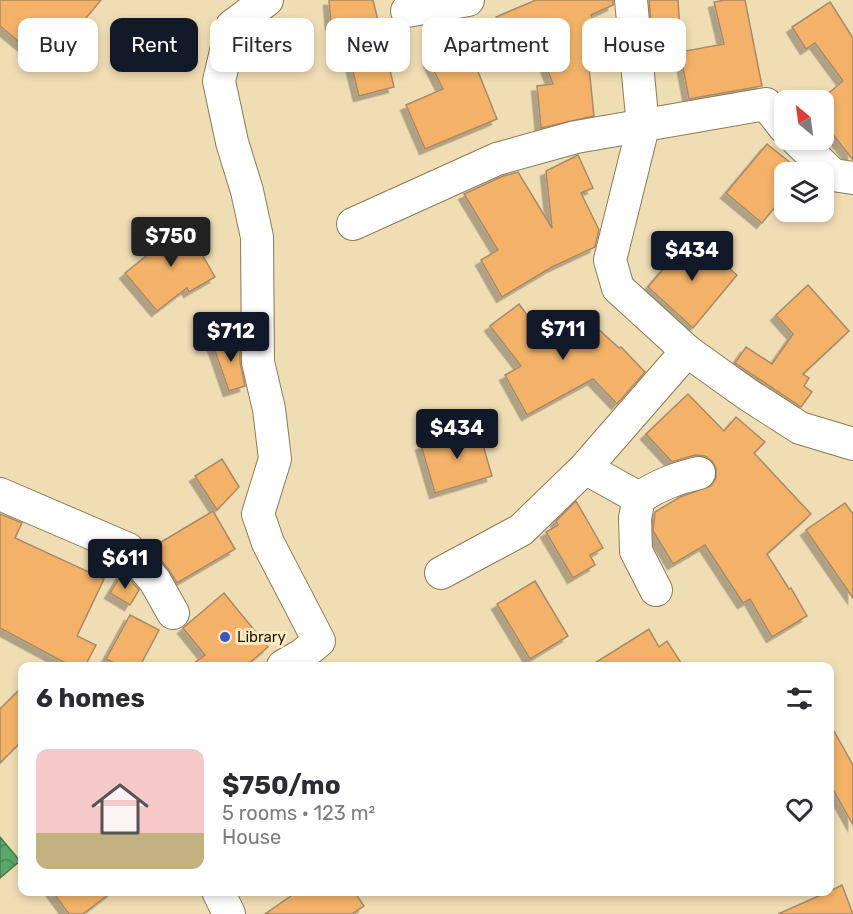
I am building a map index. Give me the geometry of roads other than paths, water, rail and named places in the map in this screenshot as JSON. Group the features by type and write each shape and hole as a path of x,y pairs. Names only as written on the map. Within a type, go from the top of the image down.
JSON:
{"street":[{"path":"267,0 232,26 219,81 232,142 248,191 256,237 258,362 268,409 274,459 258,514 268,543 319,641 290,662"},
{"path":"407,11 468,0"},
{"path":"631,0 644,127 610,260 618,288 687,351 747,394 800,428 853,444"},
{"path":"353,224 497,159 576,137 766,104 774,114"},
{"path":"807,150 833,175 853,178"},
{"path":"441,573 521,530 585,468 687,351"},
{"path":"585,468 639,498"},
{"path":"657,590 636,551 635,518 639,498 657,486 676,478 699,473"},
{"path":"0,494 128,549 155,581 173,613"},
{"path":"220,896 229,914"}],"water":[{"path":"0,837 18,859 18,863 0,878"}],"place":[{"name":"Library","path":"225,637"}]}
